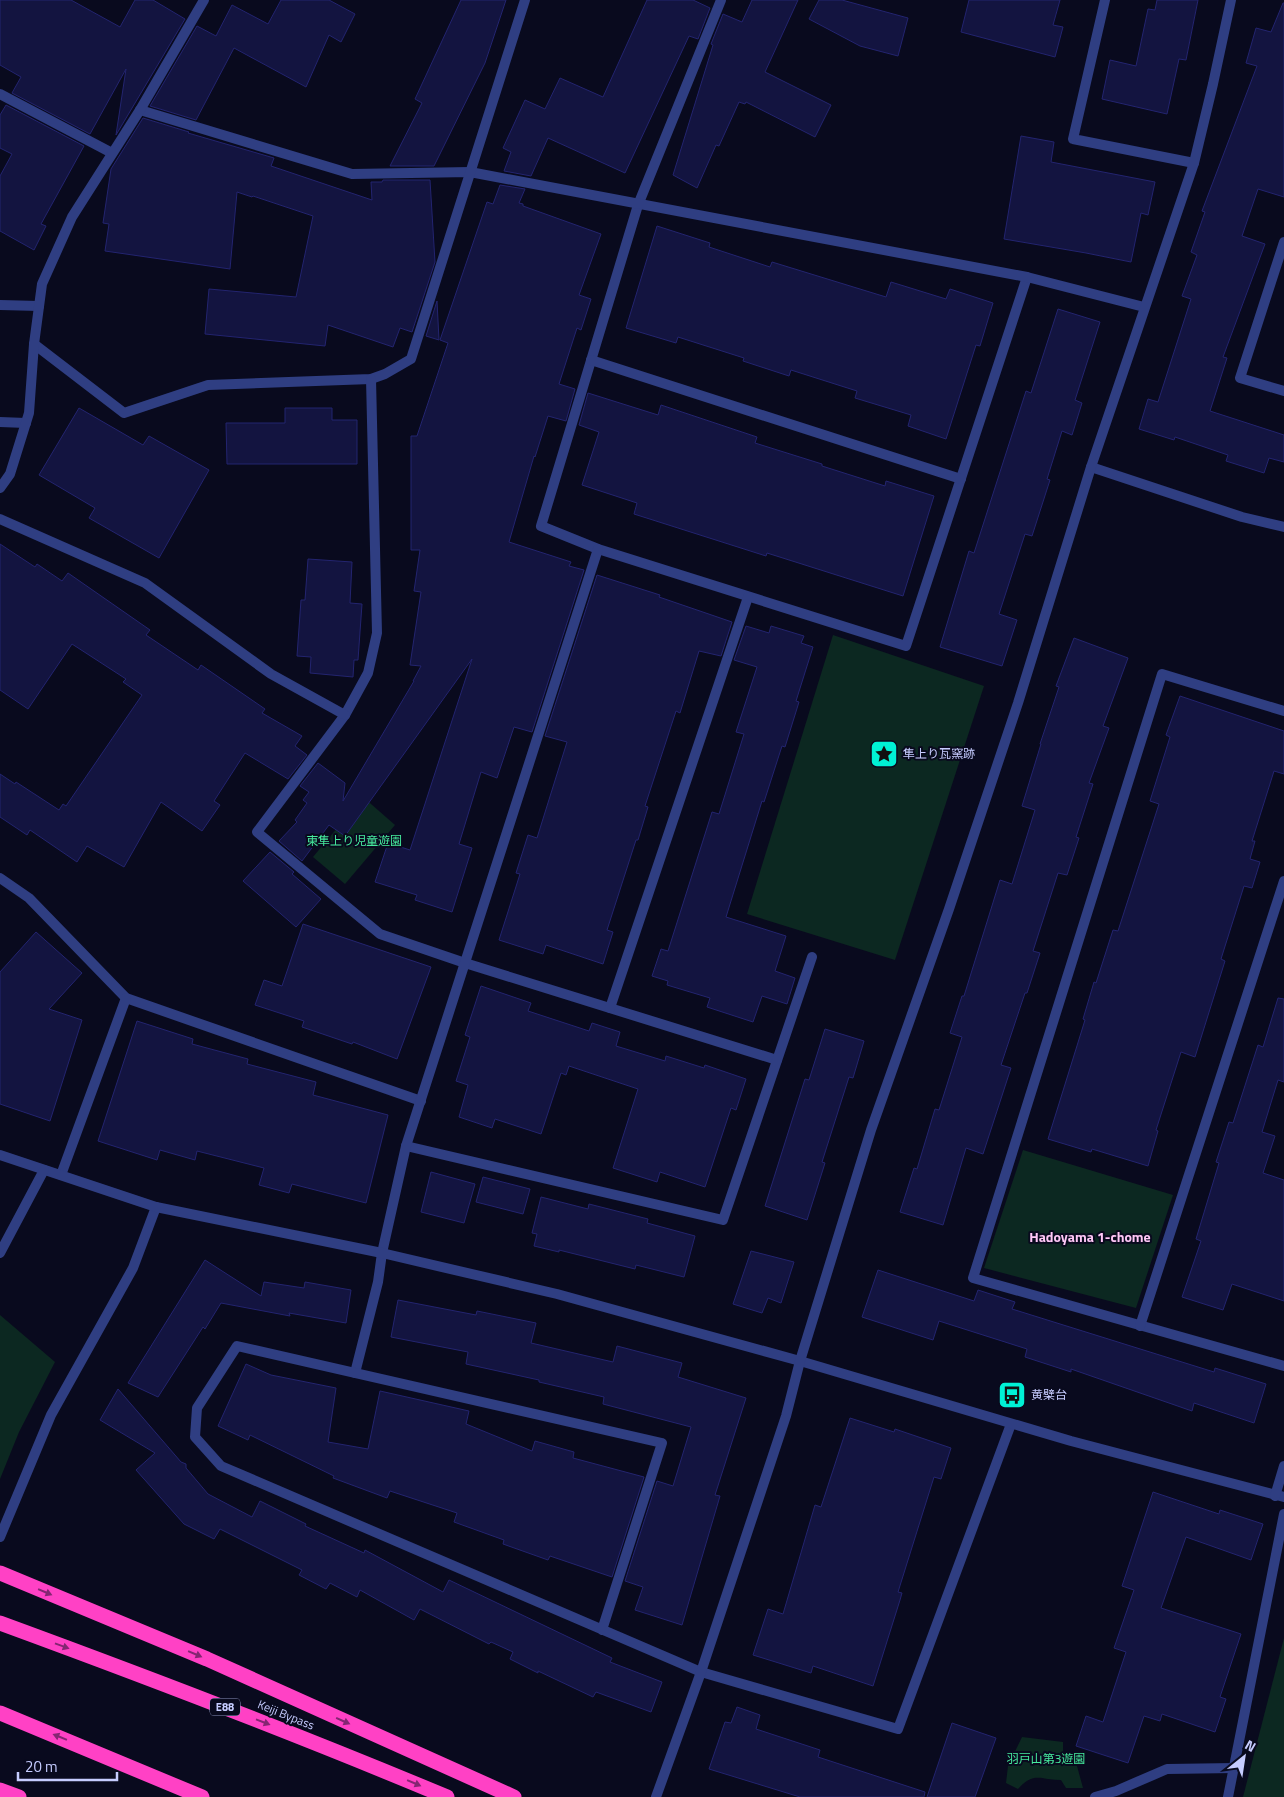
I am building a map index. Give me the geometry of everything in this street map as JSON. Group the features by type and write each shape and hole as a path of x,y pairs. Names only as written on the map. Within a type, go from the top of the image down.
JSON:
{"highway":[{"path":"0,1573 207,1660 514,1797"},
{"name":"Keiji Bypass","path":"0,1623 288,1732 447,1797"},
{"path":"0,1713 202,1797"},
{"path":"0,1790 19,1797"}],"street":[{"path":"0,488 10,474 29,414 34,344 42,284 72,217 140,110 204,0"},
{"path":"34,344 124,413 208,384 371,379 385,374 411,359 525,0"},
{"path":"721,0 638,205 541,526 598,549 906,646 1027,277"},
{"path":"1104,0 1073,139 1194,163"},
{"path":"656,1797 701,1672 786,1416 800,1361 871,1130 949,909 1008,731 1091,467 1194,163 1231,0"},
{"path":"0,94 112,153"},
{"path":"140,110 352,174 470,172 1027,277 1144,307"},
{"path":"1284,242 1240,378 1284,390"},
{"path":"0,305 40,306"},
{"path":"592,360 961,479"},
{"path":"371,379 377,633 368,673 345,714 257,832 380,934 465,963 777,1060"},
{"path":"0,422 26,423"},
{"path":"1091,467 1242,517 1284,527"},
{"path":"0,519 145,583 271,674 345,714"},
{"path":"355,1373 378,1282 382,1253 406,1146 598,549"},
{"path":"610,1008 748,597"},
{"path":"1284,711 1162,674 973,1278 1284,1366"},
{"path":"0,878 29,898 126,998 421,1101"},
{"path":"1140,1326 1284,881"},
{"path":"406,1146 723,1220 812,957"},
{"path":"61,1175 126,998"},
{"path":"0,1155 156,1207 382,1253 557,1294 800,1361 1011,1424 1279,1496 1284,1466"},
{"path":"0,1253 44,1170"},
{"path":"0,1538 51,1415 133,1268 156,1207"},
{"path":"602,1630 662,1443 237,1346 197,1408 195,1437 221,1466 602,1630 701,1672 898,1729 1011,1424"},
{"path":"1228,1797 1284,1514"},
{"path":"1096,1797 1116,1792 1167,1769 1235,1768"}],"green space":[{"path":"833,635 984,686 895,960 747,914"},
{"name":"東隼上り児童遊園","path":"363,797 395,825 345,884 313,857"},
{"path":"1023,1150 1173,1195 1136,1308 984,1268"},
{"path":"0,1315 55,1362 19,1432 0,1479"},
{"path":"1284,1638 1284,1797 1243,1797"},
{"name":"羽戸山第3遊園","path":"1022,1737 1063,1742 1063,1751 1068,1762 1077,1766 1083,1788 1066,1788 1061,1780 1038,1778 1029,1780 1018,1789 1006,1783 1008,1766"}],"building":[{"path":"0,0 71,0 120,27 135,0 153,0 185,19 116,135 126,69 90,134 12,93 21,77 0,65"},
{"path":"281,0 329,0 355,14 341,42 329,35 306,87 234,48 196,120 150,106 197,26 216,36 232,5 268,24"},
{"path":"461,0 506,0 485,63 434,166 390,166 422,103 415,99"},
{"path":"647,0 693,0 710,8 698,39 689,36 625,173 548,138 531,176 504,171 511,152 503,148 525,100 545,109 560,78 603,97"},
{"path":"752,0 798,0 765,72 831,105 815,137 746,102 745,104 739,102 719,146 716,145 697,188 673,175 713,45 711,44 723,14 742,22"},
{"path":"819,0 842,0 908,18 898,56 860,46 809,19"},
{"path":"969,0 1060,0 1053,25 1063,27 1055,57 961,32"},
{"path":"1157,0 1198,0 1186,60 1179,59 1167,114 1102,99 1110,60 1136,66 1148,9 1155,10"},
{"path":"1283,3 1284,197 1258,189 1242,236 1265,244 1223,357 1227,358 1210,411 1284,435 1284,462 1269,458 1264,473 1226,461 1228,455 1175,437 1174,440 1139,429 1148,399 1158,402 1191,299 1182,296 1197,255 1191,252 1205,212 1202,211 1257,66 1246,63 1256,28 1271,32"},
{"path":"6,105 84,146 41,224 46,226 34,250 0,231 0,176 12,154 0,148 0,115"},
{"path":"143,118 274,158 271,166 372,200 371,182 382,182 383,180 430,180 435,262 412,332 400,328 393,347 328,325 325,346 205,334 209,289 296,297 313,216 237,192 230,269 105,251 109,224 103,223 111,169"},
{"path":"1021,136 1054,142 1051,162 1155,182 1148,215 1141,213 1131,262 1004,239"},
{"path":"500,185 525,189 519,203 523,204 523,206 601,234 579,295 591,299 581,330 577,328 559,384 575,389 566,421 548,416 534,456 509,542 571,562 569,566 584,570 532,732 514,727 497,778 481,772 459,844 472,848 452,912 415,900 417,895 375,882 388,843 410,850 472,659 345,836 329,825 302,861 279,841 297,822 295,820 307,803 303,800 309,792 300,786 318,763 345,783 343,801 421,666 410,665 421,592 414,591 420,550 411,550 411,436 417,436 448,343 440,340 487,202 493,204"},
{"path":"657,226 710,243 709,247 770,267 772,262 886,297 891,282 946,299 950,289 993,303 980,346 976,345 946,439 908,426 911,415 855,398 857,391 791,370 789,376 743,361 744,358 678,337 676,343 626,328"},
{"path":"437,301 439,340 426,336"},
{"path":"1058,309 1100,322 1075,400 1082,403 1072,435 1062,431 1047,479 1050,480 1032,536 1025,534 999,614 1017,620 1002,666 940,647 969,551 974,553 1026,391 1031,393"},
{"path":"588,393 658,415 661,405 757,437 755,443 822,464 822,466 885,486 886,481 934,496 903,596 767,553 766,556 634,514 637,503 582,485 599,432 579,425"},
{"path":"79,408 143,445 149,436 209,470 159,558 89,518 95,508 39,475"},
{"path":"285,408 332,408 332,420 357,420 357,464 227,464 226,423 285,423"},
{"path":"0,544 35,567 37,564 62,581 68,573 150,630 146,635 198,670 201,665 265,709 262,713 302,736 295,746 307,755 288,779 245,753 214,801 220,805 202,831 161,802 124,867 87,846 77,862 30,830 27,835 0,817 0,774 15,784 16,782 59,810 63,804 66,806 142,695 123,682 126,679 72,644 28,709 0,690"},
{"path":"308,559 352,562 350,603 362,604 358,660 354,660 353,677 310,673 311,657 297,656 301,600 305,600"},
{"path":"597,575 660,595 659,597 732,622 721,656 699,651 680,713 676,711 645,806 648,807 638,840 636,840 607,930 613,932 603,964 546,945 543,954 499,940 520,874 516,873 528,835 537,838 567,742 545,736"},
{"path":"746,626 769,633 771,626 804,636 801,643 813,647 796,701 799,702 785,747 782,746 764,802 762,801 726,917 786,936 775,971 795,978 787,1004 762,996 753,1022 707,1007 710,998 667,985 668,981 652,976 661,949 668,951 712,812 719,814 744,734 736,732 757,667 734,660"},
{"path":"1074,638 1128,658 1103,726 1109,728 1089,783 1093,784 1076,837 1079,838 1067,875 1058,873 1033,951 1040,953 1001,1065 1011,1068 983,1154 966,1148 943,1225 900,1212 914,1168 917,1169 935,1109 939,1110 962,1037 950,1033 962,996 964,996 1000,880 1012,884 1035,810 1022,806 1059,687 1056,686"},
{"path":"1180,696 1284,731 1284,774 1274,771 1252,841 1255,841 1250,859 1260,862 1252,888 1244,886 1221,959 1225,961 1195,1057 1181,1052 1156,1130 1158,1131 1148,1166 1092,1149 1091,1152 1048,1139 1085,1020 1083,1019 1094,982 1096,983 1113,930 1118,931 1159,804 1150,801 1170,737 1166,735"},
{"path":"270,852 294,872 292,874 321,899 296,927 243,881"},
{"path":"303,924 431,967 397,1059 353,1042 352,1044 302,1027 304,1021 255,1005 264,980 282,986"},
{"path":"36,932 82,973 49,1009 82,1020 50,1121 0,1104 0,972"},
{"path":"481,986 531,1003 528,1011 589,1031 592,1023 620,1032 616,1046 665,1061 666,1056 704,1068 705,1065 746,1079 736,1110 731,1108 705,1187 660,1172 657,1182 613,1168 638,1089 569,1066 566,1075 561,1073 541,1134 495,1119 492,1128 459,1117 468,1085 456,1081 470,1037 465,1035"},
{"path":"1278,998 1284,999 1284,1082 1278,1080 1262,1132 1275,1136 1263,1173 1284,1180 1284,1301 1232,1284 1223,1310 1182,1297 1201,1241 1196,1239 1219,1163 1216,1162 1229,1122 1233,1123 1258,1045 1263,1047"},
{"path":"137,1021 193,1039 192,1044 248,1059 247,1064 316,1082 313,1095 388,1115 366,1203 292,1184 289,1193 259,1185 264,1168 197,1151 195,1160 160,1150 157,1160 98,1141"},
{"path":"825,1029 864,1041 853,1078 849,1077 822,1162 825,1163 807,1220 765,1206 805,1079 809,1080"},
{"path":"431,1172 475,1184 464,1223 421,1212"},
{"path":"483,1177 530,1189 523,1214 476,1202"},
{"path":"541,1197 588,1209 589,1204 648,1219 647,1223 695,1236 684,1277 636,1265 635,1269 559,1250 559,1252 534,1246 537,1234 532,1233"},
{"path":"751,1251 794,1262 781,1303 768,1298 762,1313 733,1304"},
{"path":"205,1260 261,1296 264,1282 304,1288 305,1282 351,1290 346,1323 289,1313 290,1316 221,1303 205,1329 203,1327 158,1397 128,1383"},
{"path":"878,1270 974,1301 978,1290 1015,1302 1012,1309 1214,1372 1215,1368 1266,1384 1254,1423 1194,1403 1192,1411 1071,1369 1071,1372 1025,1357 1027,1349 939,1321 933,1340 862,1317"},
{"path":"398,1300 476,1315 477,1311 536,1323 531,1343 613,1362 617,1346 682,1363 678,1377 746,1398 715,1495 720,1496 682,1625 635,1610 643,1587 625,1581 657,1481 673,1486 691,1427 603,1404 604,1397 466,1364 468,1352 391,1337"},
{"path":"246,1364 271,1375 336,1388 328,1442 368,1449 380,1391 469,1411 466,1424 532,1451 535,1441 574,1452 573,1458 644,1477 612,1577 550,1556 548,1560 503,1544 504,1540 454,1522 457,1513 390,1491 387,1498 333,1478 334,1476 250,1435 248,1440 218,1426"},
{"path":"118,1389 181,1462 186,1464 186,1468 208,1494 252,1517 260,1501 306,1524 305,1526 364,1553 365,1550 443,1592 449,1580 612,1658 610,1662 662,1682 651,1712 596,1692 593,1697 538,1671 538,1673 510,1659 513,1652 491,1642 489,1644 420,1609 414,1620 360,1590 357,1597 330,1583 326,1589 299,1575 302,1570 220,1529 214,1539 184,1524 136,1470 155,1453 100,1420"},
{"path":"850,1418 894,1432 895,1429 951,1448 941,1479 934,1477 898,1592 902,1593 873,1686 813,1666 811,1673 753,1655 768,1609 783,1614 815,1505 821,1507"},
{"path":"1153,1492 1219,1514 1220,1510 1263,1524 1251,1560 1186,1537 1161,1608 1241,1634 1220,1697 1226,1699 1215,1732 1162,1714 1160,1721 1144,1716 1128,1763 1076,1746 1086,1716 1103,1722 1126,1652 1114,1648 1134,1590 1122,1586"},
{"path":"737,1707 760,1715 756,1729 820,1750 818,1757 925,1792 924,1797 800,1797 709,1769 725,1722 731,1723"},
{"path":"952,1723 996,1738 975,1797 927,1797"}],"place":[{"name":"隼上り瓦窯跡","path":"884,754"},
{"name":"黄檗台","path":"1012,1395"}],"district":[{"name":"Hadoyama 1-chome","path":"1090,1237"}]}
